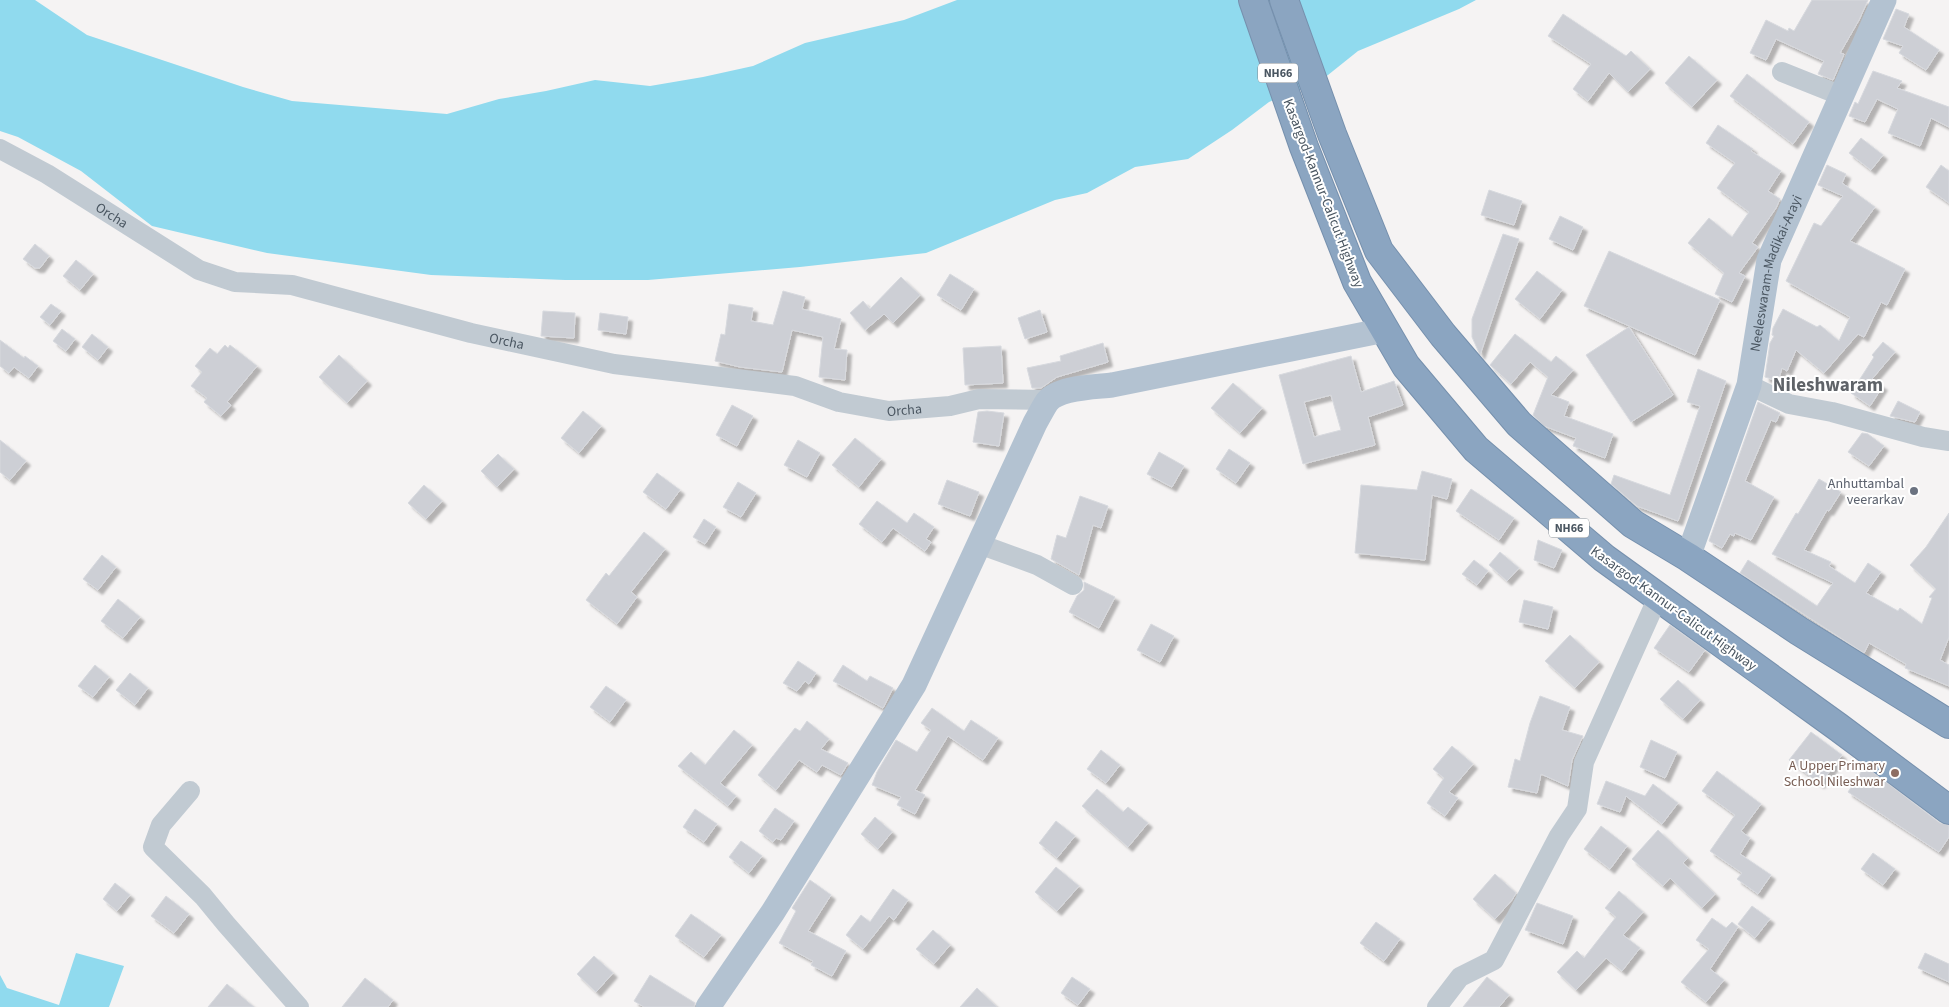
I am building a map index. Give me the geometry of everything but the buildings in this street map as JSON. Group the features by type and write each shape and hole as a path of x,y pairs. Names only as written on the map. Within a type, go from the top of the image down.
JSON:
{"highway":[{"name":"Kasargod-Kannur-Calicut Highway","path":"1252,0 1304,147 1356,282 1406,366 1476,448 1604,558 1838,727 1949,810"},
{"name":"Kasargod-Kannur-Calicut Highway","path":"1284,0 1332,134 1379,251 1443,335 1519,424 1632,524 1688,557 1798,631 1949,724"}],"main road":[{"name":"Neeleswaram-Madikai-Arayi","path":"1688,557 1749,385 1769,260 1884,0"},
{"path":"708,1007 729,979 773,912 914,685 1035,423 1048,400 1062,392 1074,389 1112,385 1385,330"}],"street":[{"path":"1782,72 1842,96"},
{"name":"Orcha","path":"0,149 47,174 199,270 235,282 292,285 471,333 604,362 795,386 839,402 889,411 950,406 979,399 1048,400"},
{"path":"1749,385 1789,404 1832,412 1923,437 1949,441"},
{"path":"979,544 1037,565 1073,585"},
{"path":"1437,1007 1460,977 1494,960 1558,836 1577,809 1584,762 1658,597"},
{"path":"190,791 161,825 153,847 204,896 299,1007"}],"water":[{"path":"0,0 35,0 87,35 243,87 292,101 447,114 499,99 595,80 650,86 753,66 805,43 904,20 957,0 1476,0 1459,9 1358,51 1318,83 1269,102 1232,130 1188,159 1135,167 1087,193 1055,200 926,253 800,267 648,280 565,280 431,275 267,253 152,226 81,171 18,137 0,131"},
{"path":"76,953 124,966 109,1007 0,1007 0,975 7,988 59,1005"}],"place":[{"name":"Anhuttambal veerarkav","path":"1914,491"},
{"name":"A Upper Primary School Nileshwar","path":"1895,773"}],"district":[{"name":"Nileshwaram","path":"1828,384"}]}
